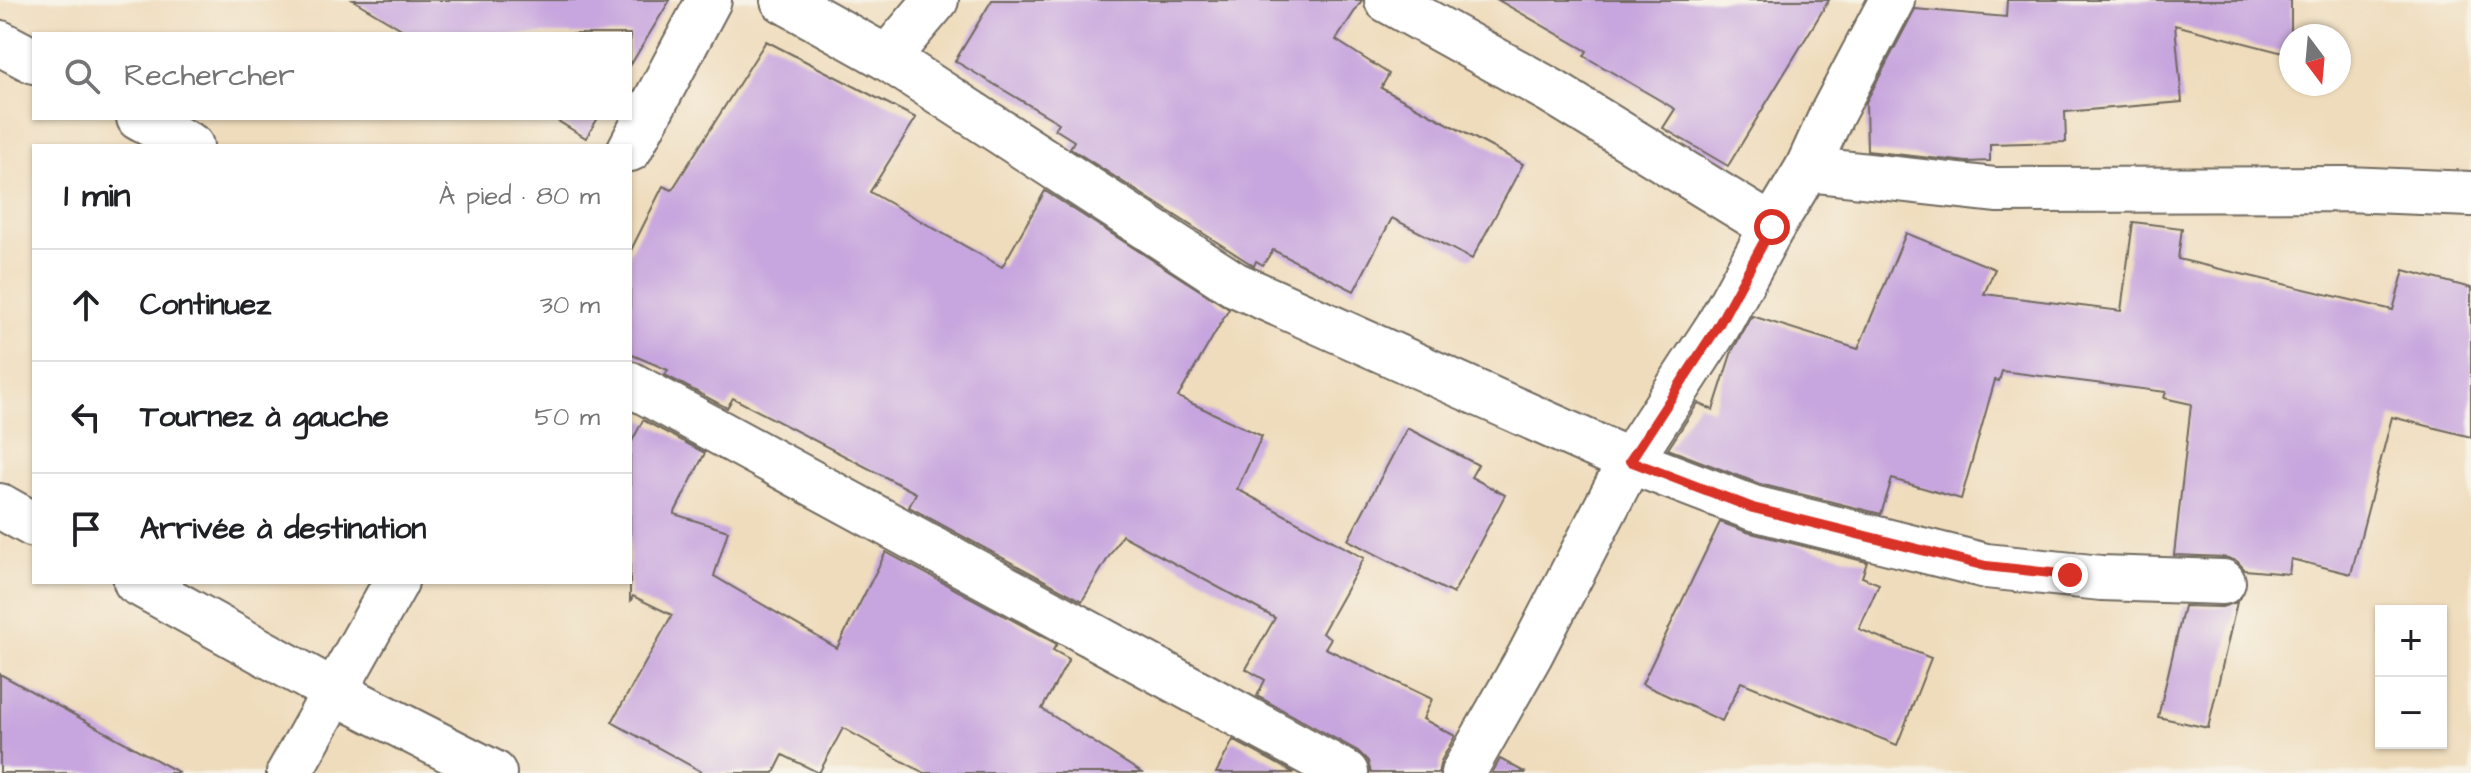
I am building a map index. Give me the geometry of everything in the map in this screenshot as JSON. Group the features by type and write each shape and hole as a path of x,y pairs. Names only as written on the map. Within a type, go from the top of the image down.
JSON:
{"street":[{"path":"632,145 709,0"},
{"path":"783,0 887,58 1234,284 1630,461 1753,508 1986,566 2101,578 2223,582"},
{"path":"887,58 936,0"},
{"path":"1387,0 1551,91 1772,227"},
{"path":"1463,773 1530,655 1630,461 1718,326 1807,169 1892,0"},
{"path":"0,43 32,60"},
{"path":"143,120 187,144"},
{"path":"1807,169 1996,190 2346,189 2471,194"},
{"path":"632,385 1346,773"},
{"path":"0,506 32,524"},
{"path":"140,584 333,691 494,773"},
{"path":"289,773 395,584"}],"building":[{"path":"353,0 670,0 632,63 632,32 407,32"},
{"path":"992,0 1362,0 1336,40 1389,74 1381,88 1523,164 1472,259 1392,218 1354,291 1273,250 1263,265 1256,261 1254,266 1070,148 1074,141 1055,129 1059,123 955,61"},
{"path":"1498,0 1829,0 1728,166 1663,128 1675,109 1584,56 1587,51"},
{"path":"2007,0 2291,0 2291,24 2279,24 2279,52 2175,25 2182,102 2065,112 2066,142 1990,144 1990,161 1967,162 1867,151 1866,102 1915,9 2006,17"},
{"path":"766,41 916,118 870,192 1002,267 1045,191 1229,309 1178,397 1262,436 1237,489 1364,558 1322,633 1331,638 1325,648 1432,699 1423,719 1455,736 1438,773 1371,773 1368,761 1358,751 1257,696 1265,680 1246,669 1275,618 1122,535 1082,601 909,507 916,493 733,398 727,408 665,375 668,370 632,355 632,248 663,186 672,190"},
{"path":"556,120 597,120 586,138"},
{"path":"2133,222 2182,228 2178,259 2393,310 2404,270 2471,288 2471,437 2392,417 2351,574 2291,559 2289,574 2245,570 2237,561 2225,557 2174,555 2191,404 2164,398 2166,392 2002,371 1999,381 1995,380 1961,499 1892,479 1881,514 1760,484 1668,449 1698,403 1713,410 1732,351 1752,316 1858,349 1906,233 1995,269 1984,294 2121,311"},
{"path":"643,420 705,453 674,514 728,531 714,576 837,648 886,552 1057,644 1053,650 1069,659 1042,709 1142,773 924,773 843,728 819,773 783,755 774,773 704,773 612,722 672,615 633,596 630,602 632,441"},
{"path":"1407,428 1478,465 1471,477 1505,495 1453,594 1348,540"},
{"path":"1720,522 1747,532 1867,562 1862,577 1879,584 1859,629 1931,658 1897,745 1741,682 1722,721 1642,684"},
{"path":"2237,602 2208,728 2158,717 2184,606 2222,607"},
{"path":"0,674 180,773 0,773"},
{"path":"1233,740 1294,773 1216,773"},
{"path":"1500,759 1526,773 1492,773"}],"route":[{"path":"1772,227 1718,326 1630,461 1753,508 1986,566 2070,575"}]}
